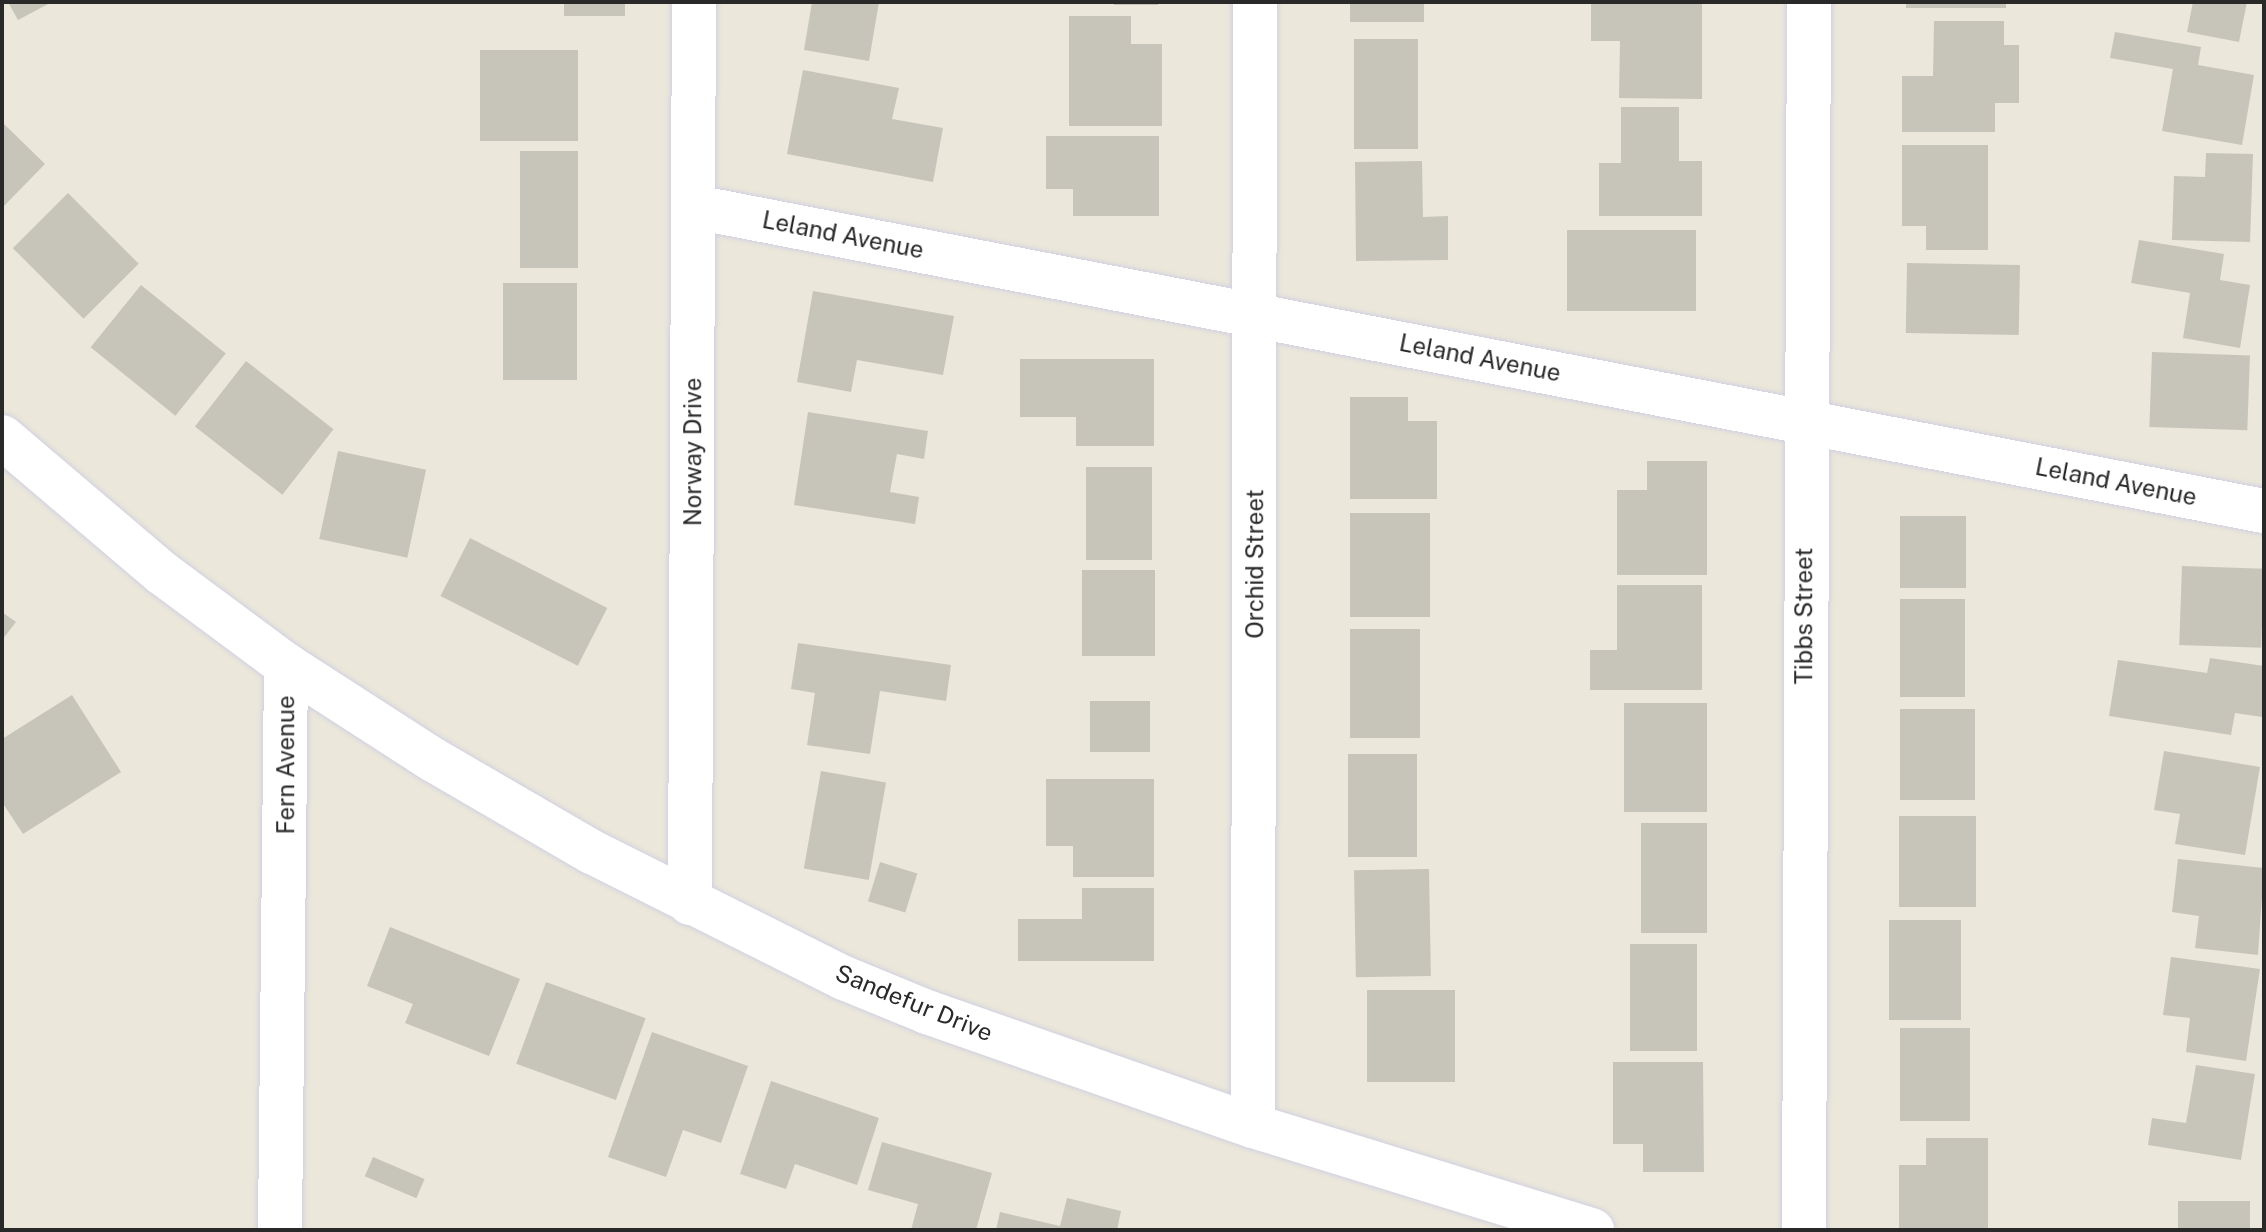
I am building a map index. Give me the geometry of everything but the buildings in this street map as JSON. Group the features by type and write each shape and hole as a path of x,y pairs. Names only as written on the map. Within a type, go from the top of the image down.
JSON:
{"street":[{"name":"Norway Drive","path":"690,903 694,2"},
{"name":"Orchid Street","path":"1253,1126 1255,2"},
{"name":"Tibbs Street","path":"1804,1230 1809,2"},
{"name":"Leland Avenue","path":"695,207 2264,511"},
{"name":"Fern Avenue","path":"2,437 162,573 286,665 280,1230"},
{"name":"Sandefur Drive","path":"286,665 432,759 690,903 927,1012 1253,1126 1592,1230"}]}
